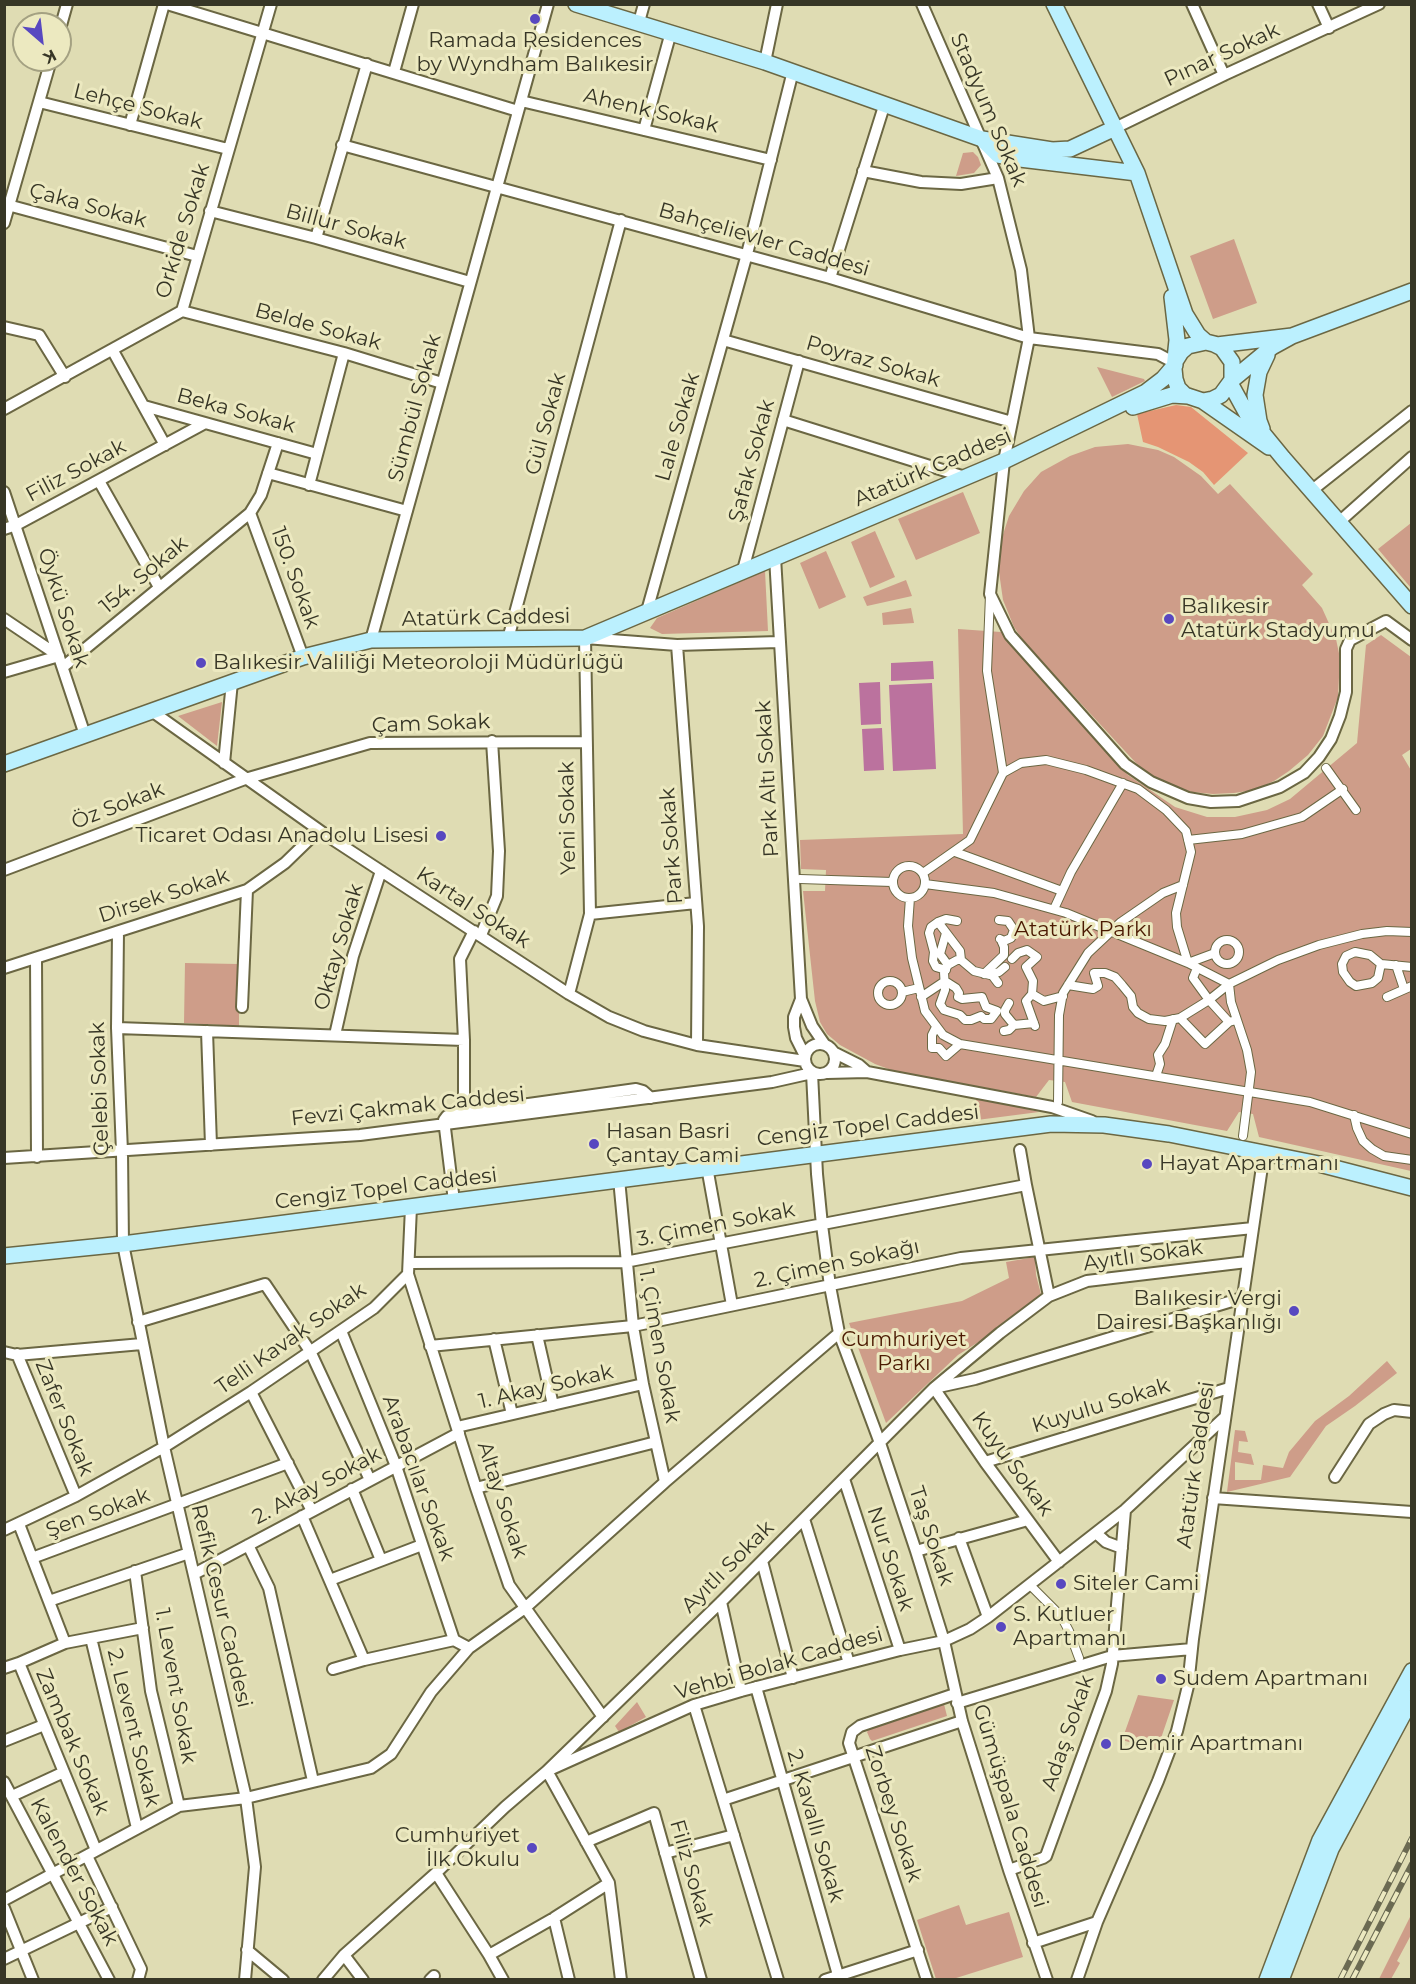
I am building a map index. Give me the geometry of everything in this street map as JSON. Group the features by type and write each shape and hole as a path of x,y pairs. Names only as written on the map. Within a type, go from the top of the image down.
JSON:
{"main road":[{"path":"576,4 793,71 982,139 1052,150 1070,149 1115,128"},
{"path":"1054,4 1137,173 1185,315 1198,335 1228,354 1232,362 1231,382 1247,414 1412,606"},
{"path":"982,139 998,155 1137,173"},
{"path":"1157,228 1171,289 1177,340 1174,379 1178,388 1283,458"},
{"path":"1087,422 1172,395 1213,399 1221,395 1231,382 1272,347 1292,336 1412,291"},
{"path":"1087,422 1146,392 1162,379 1188,346 1292,336"},
{"path":"1265,435 1259,421 1255,395 1259,372 1272,347"},
{"name":"Atatürk Caddesi","path":"4,764 303,657 371,640 585,638 1004,461 1087,422"},
{"name":"Cengiz Topel Caddesi","path":"4,1256 123,1244 1051,1124 1104,1125 1169,1134 1319,1164 1412,1188"},
{"path":"1267,1980 1320,1840 1412,1671"},
{"path":"1281,1980 1330,1849 1412,1698"}],"street":[{"name":"Ahenk Sokak","path":"166,4 394,72 520,106 644,130 771,160"},
{"path":"130,125 166,4"},
{"name":"Orkide Sokak","path":"4,409 182,311 271,4"},
{"path":"394,72 413,4"},
{"name":"Sümbül Sokak","path":"371,640 548,4"},
{"path":"639,22 644,4"},
{"path":"765,62 777,4"},
{"name":"Stadyum Sokak","path":"922,4 999,178 1021,270 1029,338 1004,461 990,594"},
{"path":"1192,4 1224,75"},
{"path":"1318,4 1329,28"},
{"name":"Pınar Sokak","path":"1115,128 1379,4"},
{"path":"644,130 671,32"},
{"path":"316,238 367,64"},
{"name":"Lale Sokak","path":"647,611 747,254 793,71"},
{"path":"4,223 7,205 48,72"},
{"name":"Lehçe Sokak","path":"39,102 228,149"},
{"path":"830,278 885,103"},
{"name":"Bahçelievler Caddesi","path":"342,145 747,254 1029,338 1158,354 1175,363"},
{"path":"863,171 921,182 961,184 999,178"},
{"name":"Çaka Sokak","path":"7,205 197,256"},
{"name":"Billur Sokak","path":"210,212 316,238 470,282"},
{"name":"Gül Sokak","path":"508,639 621,220"},
{"name":"Belde Sokak","path":"182,311 344,353 442,382"},
{"path":"4,327 39,335 65,377"},
{"name":"Poyraz Sokak","path":"723,340 1012,422"},
{"path":"113,351 165,445"},
{"path":"309,485 344,353"},
{"name":"Şafak Sokak","path":"743,570 799,361"},
{"name":"Beka Sokak","path":"144,406 317,454"},
{"path":"1311,490 1412,411"},
{"path":"783,420 965,477"},
{"name":"Filiz Sokak","path":"10,527 205,423"},
{"path":"250,513 261,495 278,443"},
{"path":"1339,522 1412,458"},
{"path":"268,473 407,511"},
{"path":"99,481 159,587"},
{"name":"Öykü Sokak","path":"4,492 10,527 59,656 85,735"},
{"name":"154. Sokak","path":"63,668 250,513"},
{"name":"150. Sokak","path":"250,513 303,657"},
{"name":"Park Altı Sokak","path":"776,557 779,642 801,999"},
{"path":"990,594 1010,635 1125,764 1151,782 1188,798 1211,802 1238,801 1280,787 1304,773 1319,757 1331,739 1340,716 1346,692 1346,650 1350,640 1386,621 1412,640"},
{"path":"923,873 970,840 1003,772 987,671 990,594"},
{"path":"4,619 59,656"},
{"path":"585,638 677,645 779,642"},
{"name":"Yeni Sokak","path":"569,994 590,914 585,742 585,638"},
{"name":"Park Sokak","path":"677,645 696,903 697,1045"},
{"path":"4,672 59,656"},
{"path":"224,763 232,682"},
{"name":"Kartal Sokak","path":"153,712 319,830 569,994 609,1017 644,1031 697,1045 805,1059"},
{"path":"464,1113 464,1040 460,959 478,933 497,896 499,851 492,741"},
{"name":"Çam Sokak","path":"245,779 370,743 585,742"},
{"path":"1003,772 1021,763 1046,760 1086,770 1138,789 1166,810 1186,831 1191,852 1176,913 1177,927 1188,963"},
{"path":"1326,768 1356,810"},
{"name":"Öz Sokak","path":"4,870 245,779"},
{"path":"1054,909 1100,820 1123,783"},
{"path":"1188,840 1242,834 1302,817 1343,789"},
{"name":"Dirsek Sokak","path":"4,968 247,890 285,863 319,830"},
{"path":"955,852 1062,891"},
{"path":"904,866 915,866 923,873 925,884 920,893 910,898 900,896 893,887 892,882 896,872 904,866"},
{"name":"Oktay Sokak","path":"334,1035 353,956 381,871"},
{"path":"800,879 892,882"},
{"path":"925,884 994,893 1054,909 1188,963 1229,984"},
{"path":"1058,1102 1059,1015 1063,996 1068,986 1088,953 1121,922 1163,893 1183,885"},
{"path":"242,1007 247,890"},
{"path":"910,898 908,926 912,958 925,1011 943,1035 960,1044 1310,1102 1412,1134"},
{"path":"590,914 696,903"},
{"path":"957,921 946,919 938,922 931,927 929,933 936,967 947,968 961,960"},
{"path":"988,974 1004,955 1005,947 999,939 1004,941 1011,938 1014,930 1008,921 999,920"},
{"path":"938,922 960,951 961,960 974,971 988,974 998,983"},
{"path":"1068,986 1093,989 1098,986 1094,973 1105,973 1115,977 1122,985 1131,996 1133,1008 1138,1013 1149,1019 1165,1021 1176,1019 1209,1000 1243,976 1319,945 1362,934 1387,931 1412,932"},
{"name":"Çelebi Sokak","path":"118,932 117,1028 123,1244"},
{"path":"945,981 956,988 959,993 958,997 971,999 975,996 981,997 986,1007 997,1011 991,1019 984,1019 981,1016 964,1020 960,1015 944,1010 940,1004 947,968 940,954 946,933"},
{"path":"1188,963 1215,953 1220,942 1232,940 1238,945 1240,952 1235,962"},
{"path":"1009,1003 1005,1014 1014,1024 1035,1024 1026,1001 1032,994 1033,981 1026,967 1037,957 1027,950 1011,959"},
{"path":"1381,964 1378,978 1372,983 1356,986 1343,972 1342,964 1346,956 1356,952 1370,955 1381,964 1412,967"},
{"path":"1215,953 1223,963 1235,962"},
{"path":"36,958 37,1157"},
{"path":"1235,962 1243,976"},
{"path":"1387,997 1408,988 1396,965"},
{"path":"988,974 1005,967"},
{"path":"1197,968 1193,978 1209,1000 1232,1021 1247,1050 1251,1072 1243,1136"},
{"path":"921,997 945,981"},
{"path":"1229,984 1232,1021"},
{"path":"902,992 919,988"},
{"path":"1032,994 1044,1001 1063,996"},
{"path":"801,999 812,1026 829,1048 835,1062 827,1073"},
{"path":"801,999 794,1017 794,1027 806,1066 813,1073 867,1072 1052,1107 1104,1125"},
{"path":"977,1018 980,1006 984,1002"},
{"path":"1176,1019 1205,1044 1232,1021"},
{"path":"1156,1076 1160,1050 1176,1019"},
{"path":"1004,1031 1009,1030 1014,1024"},
{"path":"936,1027 932,1035 932,1048 939,1048 946,1056 960,1044"},
{"path":"117,1028 464,1040"},
{"path":"207,1031 211,1145"},
{"path":"805,1059 807,1051 815,1044 829,1048 867,1072"},
{"name":"Fevzi Çakmak Caddesi","path":"4,1158 360,1135 772,1082 813,1073"},
{"name":"Taş Sokak","path":"813,1073 822,1225 839,1333 880,1443 944,1641"},
{"path":"454,1201 444,1124 447,1116 636,1089 643,1091 651,1098"},
{"path":"1354,1115 1363,1141 1372,1149 1384,1156 1412,1160"},
{"path":"1020,1150 1049,1296"},
{"name":"Atatürk Caddesi","path":"1077,1980 1097,1922 1177,1731 1188,1686 1263,1153"},
{"path":"707,1167 732,1305"},
{"name":"1. Çimen Sokak","path":"619,1179 633,1326 643,1384 665,1482"},
{"name":"3. Çimen Sokak","path":"408,1268 626,1262 1026,1185"},
{"path":"408,1268 411,1207"},
{"name":"2. Çimen Sokağı","path":"430,1346 633,1326 961,1258 1253,1228"},
{"name":"Refik Cesur Caddesi","path":"123,1244 164,1448 246,1798 255,1867 245,1980"},
{"name":"Ayıtlı Sokak","path":"547,1771 722,1602 934,1388 1049,1296 1087,1281 1247,1262"},
{"name":"Telli Kavak Sokak","path":"10,1527 76,1496 164,1448 251,1392 374,1308 408,1268"},
{"name":"Altay Sokak","path":"408,1268 430,1346 509,1585 603,1717"},
{"path":"138,1322 265,1284 310,1351 370,1480"},
{"path":"934,1388 975,1379 1242,1298"},
{"name":"Arabacılar Sokak","path":"340,1331 396,1466 454,1640"},
{"path":"4,1900 179,1806 246,1798 370,1768 391,1754 431,1692 469,1648 525,1608 665,1482 839,1333"},
{"path":"537,1335 554,1405"},
{"path":"494,1339 513,1414"},
{"name":"Zafer Sokak","path":"4,1352 17,1354 142,1344"},
{"name":"Zafer Sokak","path":"17,1354 76,1496"},
{"name":"1. Akay Sokak","path":"458,1430 513,1414 643,1384"},
{"name":"Kuyu Sokak","path":"934,1388 1059,1562"},
{"name":"Kuyulu Sokak","path":"985,1462 1229,1388"},
{"path":"251,1392 288,1463 330,1580 364,1660"},
{"path":"1335,1477 1369,1424 1394,1410 1412,1412"},
{"name":"Vehbi Bolak Caddesi","path":"323,1980 344,1954 547,1771 694,1705 849,1663 944,1641 970,1629 1125,1510 1224,1418"},
{"name":"2. Akay Sokak","path":"194,1574 396,1466 458,1430"},
{"path":"476,1488 656,1442"},
{"name":"Şen Sokak","path":"32,1558 288,1463"},
{"name":"Nur Sokak","path":"844,1479 900,1650"},
{"path":"352,1489 381,1560"},
{"path":"1213,1498 1412,1512"},
{"name":"Adaş Sokak","path":"1009,1870 1046,1856 1106,1691 1112,1656 1125,1510"},
{"path":"4,1517 32,1558 65,1643"},
{"path":"804,1519 849,1663"},
{"path":"916,1551 1028,1520"},
{"path":"1096,1533 1106,1542 1122,1548"},
{"path":"959,1538 988,1617"},
{"path":"248,1545 269,1588 313,1781"},
{"path":"330,1580 422,1545"},
{"path":"49,1601 189,1553"},
{"path":"762,1561 793,1678"},
{"name":"1. Levent Sokak","path":"135,1571 151,1691 179,1806"},
{"path":"1032,1587 1061,1616 1070,1631 1079,1658"},
{"path":"722,1602 741,1691"},
{"path":"19,1663 65,1643 142,1628"},
{"name":"2. Levent Sokak","path":"91,1638 137,1828"},
{"path":"333,1670 364,1660 454,1640 469,1648"},
{"name":"Gümüşpala Caddesi","path":"944,1641 962,1721 1009,1870 1047,1980"},
{"path":"956,1699 1112,1656 1192,1650"},
{"name":"Zambak Sokak","path":"4,1668 19,1663 64,1772 112,1907 139,1974"},
{"name":"2. Kavallı Sokak","path":"756,1687 838,1975"},
{"name":"Zorbey Sokak","path":"927,1980 849,1743 852,1732 860,1726 956,1699"},
{"path":"694,1705 778,1980"},
{"path":"723,1800 962,1721"},
{"path":"4,1741 44,1725"},
{"path":"547,1771 609,1883 621,1980"},
{"path":"12,1796 64,1772"},
{"name":"Kalender Sokak","path":"4,1782 109,1980"},
{"name":"Filiz Sokak","path":"586,1842 654,1813 701,1980"},
{"path":"665,1853 734,1835"},
{"path":"436,1873 503,1980"},
{"path":"489,1955 609,1883"},
{"path":"4,1959 112,1907"},
{"path":"4,1908 33,1980"},
{"path":"554,1918 569,1980"},
{"path":"1033,1942 1097,1922"},
{"path":"248,1950 283,1980"},
{"path":"825,1980 918,1950"},
{"path":"344,1954 363,1980"}],"green space":[{"path":"973,152 981,165 974,173 956,176 963,153"},
{"path":"1234,239 1257,303 1213,319 1190,256"},
{"path":"1097,367 1144,379 1145,381 1112,397"},
{"name":"Balıkesir Atatürk Stadyumu","path":"1128,444 1158,450 1174,457 1201,476 1218,494 1230,484 1313,574 1302,585 1322,608 1336,639 1340,658 1338,697 1323,736 1308,755 1274,781 1254,790 1213,794 1192,792 1151,775 1136,763 1024,642 1014,627 1003,600 998,565 999,547 1009,516 1024,491 1041,472 1070,456 1095,447"},
{"path":"963,492 980,533 916,560 898,519"},
{"path":"1411,523 1411,588 1378,549"},
{"path":"875,531 895,577 870,588 851,542"},
{"path":"826,551 846,597 819,609 800,563"},
{"path":"765,571 768,631 662,634 650,628 657,618"},
{"path":"906,580 912,596 867,606 863,597"},
{"path":"911,608 914,623 883,625 882,613"},
{"name":"Atatürk Parkı","path":"958,629 1001,632 1128,775 1175,807 1207,817 1235,817 1267,810 1290,799 1357,743 1366,645 1381,635 1411,657 1411,749 1402,755 1412,772 1411,1171 1259,1137 1253,1114 1239,1112 1227,1131 1072,1102 1065,1082 1049,1080 1036,1097 894,1071 875,1064 840,1045 827,1034 820,1022 815,1001 803,891 825,891 826,870 801,869 800,840 963,834"},
{"path":"222,702 217,746 178,716"},
{"path":"185,963 238,964 239,1026 184,1023"},
{"path":"976,1096 1039,1112 977,1120"},
{"name":"Cumhuriyet Parkı","path":"1035,1257 1036,1275 1042,1298 1027,1311 958,1355 886,1423 849,1323 962,1301 1009,1278 1006,1262"},
{"path":"1387,1361 1397,1373 1326,1426 1290,1477 1227,1492 1235,1430 1245,1431 1248,1442 1239,1441 1238,1452 1251,1454 1254,1465 1235,1462 1235,1480 1261,1480 1263,1465 1283,1468 1289,1452 1315,1421 1349,1396"},
{"path":"1138,1695 1174,1700 1157,1750 1122,1740"},
{"path":"637,1702 646,1717 619,1732 615,1726"},
{"path":"944,1704 947,1716 872,1741 867,1732 869,1729"},
{"path":"959,1905 966,1925 1009,1912 1023,1957 953,1979 936,1979 917,1920"},
{"path":"1411,1915 1411,1935 1397,1961 1400,1963 1391,1979 1379,1979"}],"shaded area":[{"path":"1176,405 1191,407 1248,453 1214,485 1203,472 1189,462 1143,442 1137,414"},
{"path":"933,661 934,679 891,681 891,663"},
{"path":"880,682 881,724 861,725 859,683"},
{"path":"932,683 936,769 893,771 889,685"},
{"path":"882,728 884,770 864,771 862,729"}],"railway":[{"path":"1340,1980 1412,1838"},
{"path":"1352,1980 1412,1864"}],"place":[{"name":"Ramada Residences by Wyndham Balıkesir","path":"535,19"},
{"name":"Balıkesir Atatürk Stadyumu","path":"1169,619"},
{"name":"Balıkesir Valiliği Meteoroloji Müdürlüğü","path":"201,663"},
{"name":"Ticaret Odası Anadolu Lisesi","path":"441,836"},
{"name":"Hasan Basri Çantay Cami","path":"594,1144"},
{"name":"Hayat Apartmanı","path":"1147,1164"},
{"name":"Balıkesir Vergi Dairesi Başkanlığı","path":"1294,1311"},
{"name":"Siteler Cami","path":"1061,1584"},
{"name":"S. Kutluer Apartmanı","path":"1001,1627"},
{"name":"Sudem Apartmanı","path":"1161,1679"},
{"name":"Demir Apartmanı","path":"1106,1744"},
{"name":"Cumhuriyet İlk Okulu","path":"532,1848"}]}
